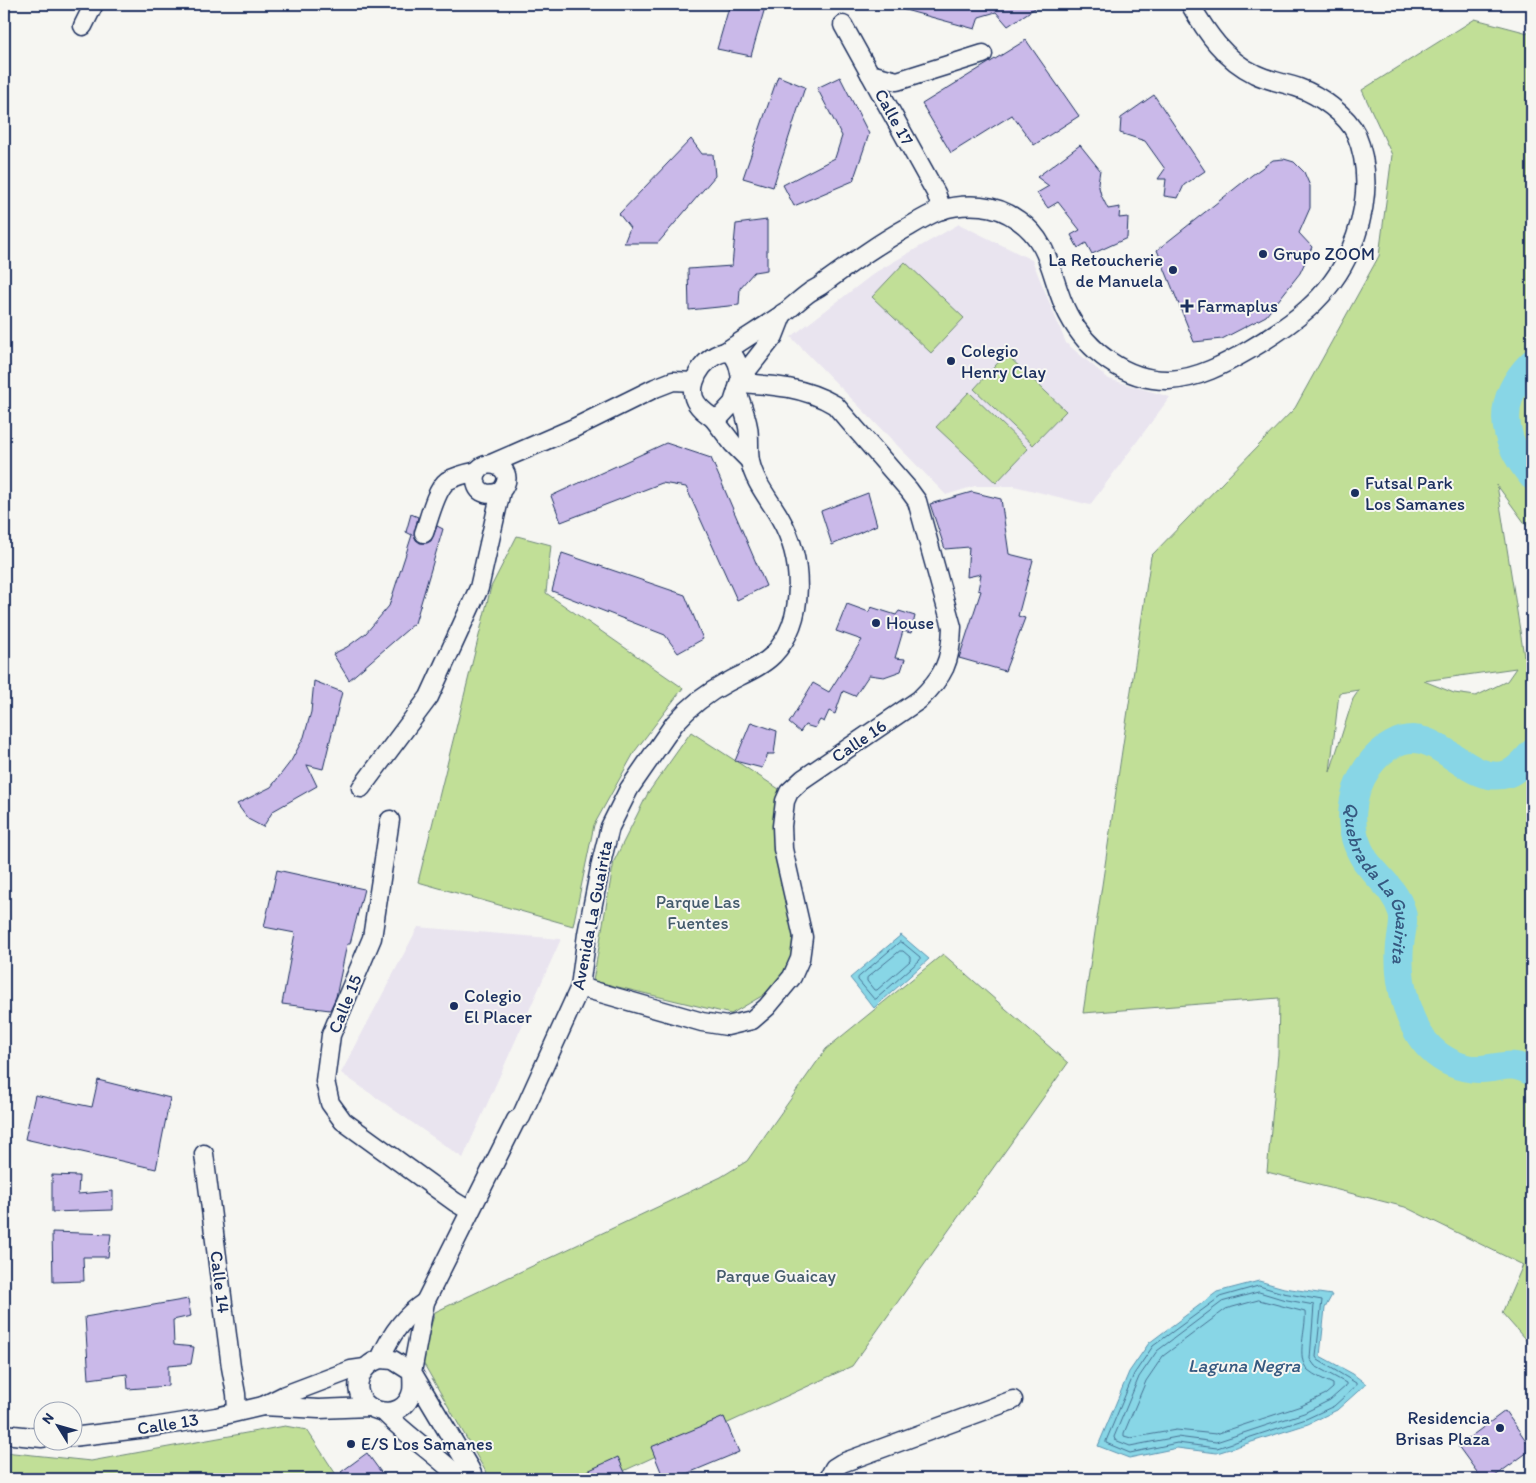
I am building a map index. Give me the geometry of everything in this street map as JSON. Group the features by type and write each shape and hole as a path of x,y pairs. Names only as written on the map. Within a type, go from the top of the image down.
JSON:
{"street":[{"path":"83,26 94,4"},
{"path":"424,533 440,489 447,482 485,468 655,388 674,381 694,382 701,368 720,353 725,352 784,313 879,243 942,210 985,206 1000,210 1028,227 1046,252 1066,311 1084,339 1098,353 1114,364 1154,379 1185,378 1203,372 1232,360 1274,334 1314,304 1326,292 1338,275 1352,248 1360,223 1366,185 1364,161 1351,124 1336,110 1304,89 1256,75 1238,64 1204,28 1190,4"},
{"name":"Calle 17","path":"843,25 936,193 942,210"},
{"path":"870,74 897,81 983,54"},
{"path":"712,418 721,416 733,403 739,384 774,336 784,313"},
{"name":"Avenida La Guairita","path":"377,1410 394,1411 402,1407 408,1400 412,1391 412,1372 425,1302 516,1120 520,1116 580,988 587,934 601,863 610,827 625,796 683,713 714,690 773,655 785,637 794,617 798,592 798,576 790,544 781,520 762,490 750,461 748,427 739,384 737,360 730,352 725,352"},
{"name":"Avenida La Guairita","path":"694,382 695,400 732,444 750,461"},
{"name":"Calle 16","path":"580,988 702,1022 727,1026 752,1020 767,1007 792,977 800,959 803,937 783,849 782,826 785,801 789,792 803,779 919,700 931,688 948,662 952,645 952,627 917,501 909,490 835,405 822,397 786,387 739,384"},
{"path":"437,498 454,488 470,486 487,494 497,494 535,445"},
{"path":"361,788 429,697 479,588 506,476 501,468 485,468"},
{"path":"479,489 476,480 485,468"},
{"name":"Calle 15","path":"390,820 372,938 332,1035 325,1081 330,1103 343,1120 470,1211"},
{"name":"Calle 14","path":"204,1154 237,1411"},
{"name":"Avenida La Guairita","path":"425,1302 413,1309 405,1318 373,1364 360,1379 361,1397 440,1459 461,1479"},
{"path":"373,1364 393,1360 412,1372 470,1469 474,1479"},
{"name":"Calle 13","path":"82,1436 216,1417 263,1406 351,1370 373,1364"},
{"path":"828,1479 834,1468 842,1463 1014,1400"},
{"name":"Calle 13","path":"263,1406 319,1410 377,1410"},
{"path":"4,1434 32,1437"}],"shaded area":[{"name":"Colegio Henry Clay","path":"959,224 1032,260 1066,343 1109,379 1170,397 1090,505 1014,486 975,486 946,495 791,337 876,272"},
{"name":"Colegio El Placer","path":"418,927 561,939 463,1158 341,1073"}],"green space":[{"name":"Futsal Park Los Samanes","path":"1475,19 1532,34 1532,533 1497,485 1524,656 1532,646 1532,1347 1502,1313 1523,1265 1405,1207 1267,1172 1278,1054 1279,998 1083,1013 1151,556 1295,408 1379,256 1392,155 1362,90","holes":["1516,668 1507,681 1476,696 1454,693 1424,681","1359,690 1353,699 1330,772 1339,693"]},
{"path":"905,262 964,318 931,353 872,297"},
{"path":"1006,354 1066,411 1033,445 974,389"},
{"path":"969,392 1028,449 996,483 936,427"},
{"path":"517,536 551,545 546,593 683,688 635,751 594,825 573,926 418,882 491,587"},
{"name":"Parque Las Fuentes","path":"691,732 779,789 774,837 793,918 792,958 772,990 731,1014 593,981 614,861 648,793"},
{"name":"Parque Guaicay","path":"943,954 1068,1063 852,1366 606,1479 490,1479 421,1359 435,1312 721,1177 747,1161 826,1049"},
{"path":"285,1426 307,1430 339,1479 4,1479 4,1452 91,1461"}],"water":[{"path":"901,935 929,959 874,1008 850,978"},
{"name":"Laguna Negra","path":"1259,1281 1284,1288 1332,1295 1325,1308 1320,1356 1353,1374 1366,1384 1337,1410 1308,1424 1217,1453 1177,1448 1129,1458 1098,1446 1129,1372 1149,1343 1217,1292"}],"building":[{"path":"730,4 766,4 751,56 717,49"},
{"path":"895,4 1041,4 1008,26 996,12 979,17 975,29 894,7"},
{"path":"1026,40 1079,116 1034,145 1012,115 951,153 922,104"},
{"path":"778,76 805,87 773,187 743,178"},
{"path":"840,77 869,134 853,181 794,206 783,185 835,158 842,136 817,88"},
{"path":"1154,95 1205,171 1184,185 1178,198 1164,196 1166,179 1158,179 1165,169 1145,141 1120,133 1121,118"},
{"path":"691,139 702,154 713,154 715,176 658,243 624,243 630,228 619,214"},
{"path":"1080,145 1100,170 1098,183 1101,195 1108,209 1120,207 1119,218 1128,217 1127,238 1092,254 1086,243 1078,248 1071,235 1080,230 1058,202 1048,208 1037,193 1049,186 1037,177"},
{"path":"1284,159 1294,162 1304,172 1310,186 1310,208 1299,233 1312,247 1300,273 1266,316 1222,339 1194,342 1157,250 1252,175 1273,160"},
{"path":"767,220 767,270 754,272 740,288 739,305 689,310 688,269 732,266 736,224"},
{"path":"666,443 711,458 766,586 737,600 686,487 662,483 561,522 551,496"},
{"path":"972,492 1001,499 1009,554 1033,560 1018,616 1025,618 1005,671 959,658 981,591 978,590 981,574 967,577 969,547 945,549 930,504"},
{"path":"868,493 877,525 832,545 821,511"},
{"path":"411,514 418,517 414,535 420,543 431,541 437,526 443,529 415,623 349,680 333,654 347,647 366,633 389,606 412,535 406,532"},
{"path":"562,553 685,595 703,639 678,653 665,635 552,591"},
{"path":"847,604 869,612 871,607 896,615 899,611 915,616 911,633 903,631 895,658 905,659 901,671 884,677 869,675 855,696 843,691 835,714 829,711 824,722 820,720 815,728 805,725 800,732 789,723 813,683 829,692 862,640 836,631"},
{"path":"314,681 342,692 323,769 307,765 317,786 273,811 263,827 248,819 237,804 271,787 291,761 304,737 311,712"},
{"path":"751,722 777,731 774,754 768,754 762,768 735,761"},
{"path":"277,870 364,889 350,944 347,944 336,997 330,1010 282,1004 295,933 264,927"},
{"path":"98,1080 170,1098 156,1169 25,1139 35,1095 92,1107"},
{"path":"52,1175 79,1176 78,1194 113,1191 113,1210 52,1212"},
{"path":"52,1232 111,1234 108,1257 83,1257 84,1281 53,1282"},
{"path":"188,1299 191,1316 173,1320 174,1345 194,1347 191,1364 168,1366 168,1386 128,1389 127,1374 89,1379 85,1317"},
{"name":"Residencia Brisas Plaza","path":"1505,1411 1532,1449 1491,1479 1482,1479 1458,1446"},
{"path":"724,1417 739,1452 674,1479 664,1479 651,1447"},
{"path":"367,1453 386,1479 347,1479 341,1472"},
{"path":"618,1457 628,1479 570,1479"}],"waterway":[{"name":"Quebrada La Guairita","path":"1532,363 1520,377 1512,391 1507,405 1506,419 1513,448 1532,476"},
{"name":"Quebrada La Guairita","path":"1532,753 1510,773 1492,775 1464,764 1437,746 1423,740 1408,739 1388,747 1378,754 1371,763 1357,790 1352,813 1355,837 1359,849 1365,860 1395,897 1402,912 1403,924 1399,958 1402,986 1409,1014 1422,1038 1430,1048 1453,1064 1474,1069 1517,1066 1532,1072"}],"place":[{"name":"Grupo ZOOM","path":"1263,254"},
{"name":"La Retoucherie de Manuela","path":"1173,270"},
{"name":"Farmaplus","path":"1187,306"},
{"name":"Colegio Henry Clay","path":"951,361"},
{"name":"Futsal Park Los Samanes","path":"1355,493"},
{"name":"House","path":"876,623"},
{"name":"Colegio El Placer","path":"454,1006"},
{"name":"Residencia Brisas Plaza","path":"1500,1428"},
{"name":"E/S Los Samanes","path":"351,1444"}]}
